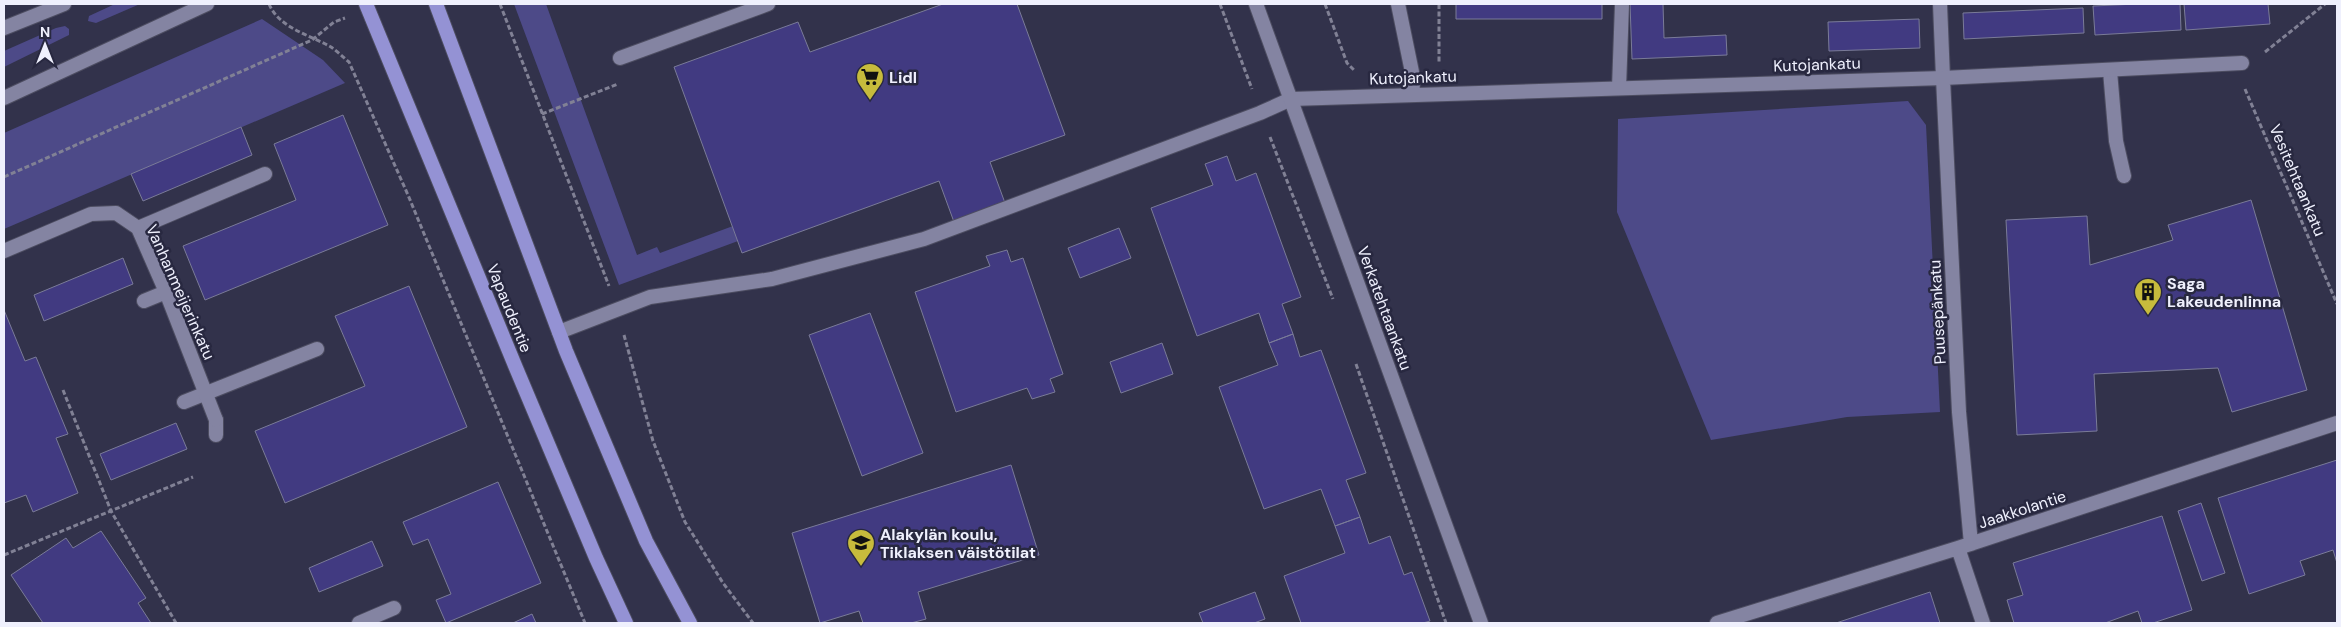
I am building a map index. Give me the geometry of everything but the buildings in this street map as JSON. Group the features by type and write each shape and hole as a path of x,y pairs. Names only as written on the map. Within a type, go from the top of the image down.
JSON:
{"main road":[{"name":"Vapaudentie","path":"366,4 527,395 626,623"},
{"path":"436,4 559,332 646,541 690,623"}],"street":[{"path":"4,28 64,4"},
{"path":"4,98 207,4"},
{"path":"620,58 768,4"},
{"name":"Verkatehtaankatu","path":"1256,4 1292,99 1480,623"},
{"path":"1398,4 1412,72 1413,94"},
{"path":"1619,88 1622,4"},
{"name":"Puusepänkatu","path":"1940,4 1964,546 1983,623"},
{"name":"Kutojankatu","path":"1292,99 1943,78 2242,63"},
{"path":"2110,71 2116,141 2124,176"},
{"path":"559,332 650,297 772,279 924,239 1260,113 1292,99"},
{"path":"138,228 266,174"},
{"name":"Vanhanmeijerinkatu","path":"4,251 91,214 116,213 138,228 166,292 206,393 216,420 216,435"},
{"path":"144,301 166,292"},
{"path":"184,402 317,349"},
{"name":"Jaakkolantie","path":"1717,623 1964,546 2337,423"},
{"path":"359,623 394,608"}],"path":[{"path":"268,4 273,14 312,40 331,48 349,62 408,195 584,623"},
{"path":"1220,4 1336,308"},
{"path":"1325,4 1346,63 1356,72 1361,73"},
{"path":"1412,72 1439,70 1439,4"},
{"path":"2242,63 2260,55 2324,4"},
{"path":"4,177 312,40"},
{"name":"Vesitehtaankatu","path":"2242,63 2245,90 2337,304"},
{"path":"542,114 620,84"},
{"path":"1356,362 1446,623"},
{"path":"63,390 110,510 176,623"},
{"path":"4,555 193,477"}],"shaded area":[{"path":"115,4 140,4 96,23 88,21 89,16"},
{"path":"514,4 546,4 637,255 657,247 660,253 733,226 738,241 619,285"},
{"path":"262,19 323,60 345,83 4,229 4,133"},
{"path":"65,26 69,29 69,35 4,67 4,51 56,28"},
{"path":"1908,101 1926,125 1940,412 1847,417 1711,440 1617,212 1618,119"}],"place":[{"name":"Lidl","path":"870,101"},
{"name":"Saga Lakeudenlinna","path":"2148,316"},
{"name":"Alakylän koulu, Tiklaksen väistötilat","path":"861,567"}]}
